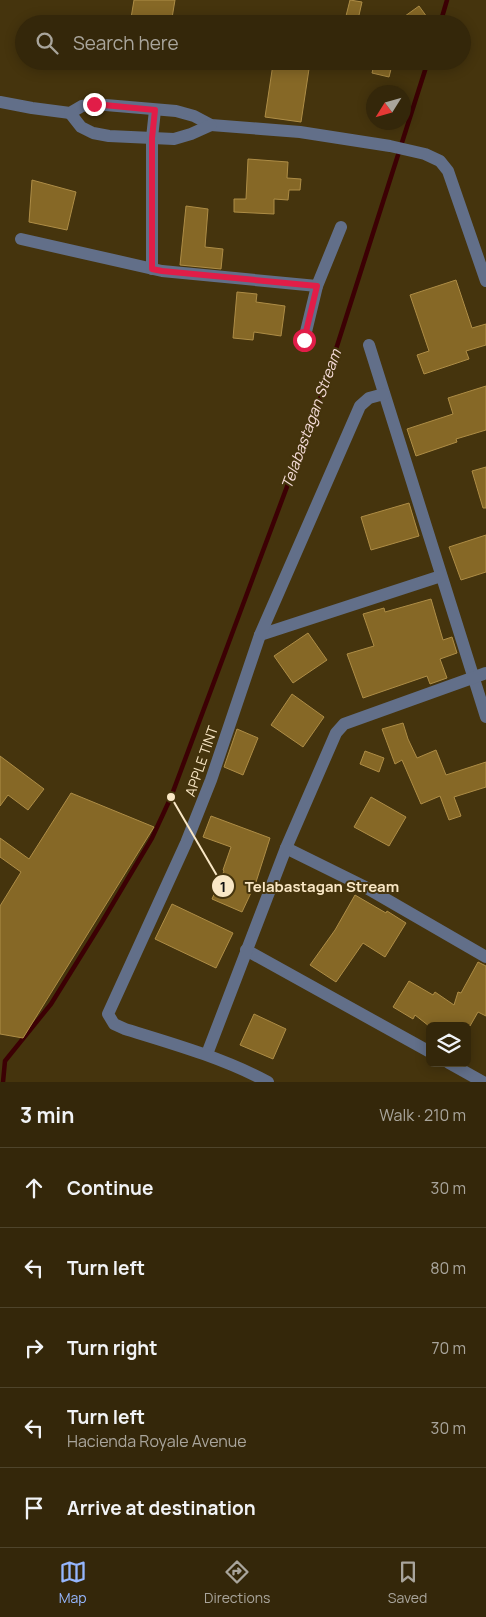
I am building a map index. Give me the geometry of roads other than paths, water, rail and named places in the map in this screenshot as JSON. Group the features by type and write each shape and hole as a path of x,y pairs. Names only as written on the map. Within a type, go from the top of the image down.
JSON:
{"street":[{"path":"0,102 70,113 82,106 94,104 176,111 194,116 211,125 300,132 390,146 425,154 440,162 448,171 486,280"},
{"path":"152,269 152,138 155,110"},
{"path":"70,113 81,127 93,133 109,136 174,139 211,125"},
{"path":"304,340 317,286 341,227"},
{"path":"21,239 162,271 317,286"},
{"path":"369,345 486,717"},
{"name":"APPLE TINT","path":"268,1082 207,1054 125,1029 114,1024 108,1014 182,852 203,801 260,635 360,406 369,398 384,394"},
{"path":"260,635 441,576"},
{"path":"207,1054 286,848 336,733 344,724 486,674"},
{"path":"286,848 380,896 486,957"},
{"path":"246,950 426,1050"},
{"path":"456,1067 483,1082"}],"waterway":[{"name":"Telabastagan Stream","path":"443,15 447,0"},
{"name":"Telabastagan Stream","path":"3,1082 5,1061 51,1004 152,838 171,797 322,393 425,70"}],"place":[{"name":"Telabastagan Stream","path":"171,797"}]}
